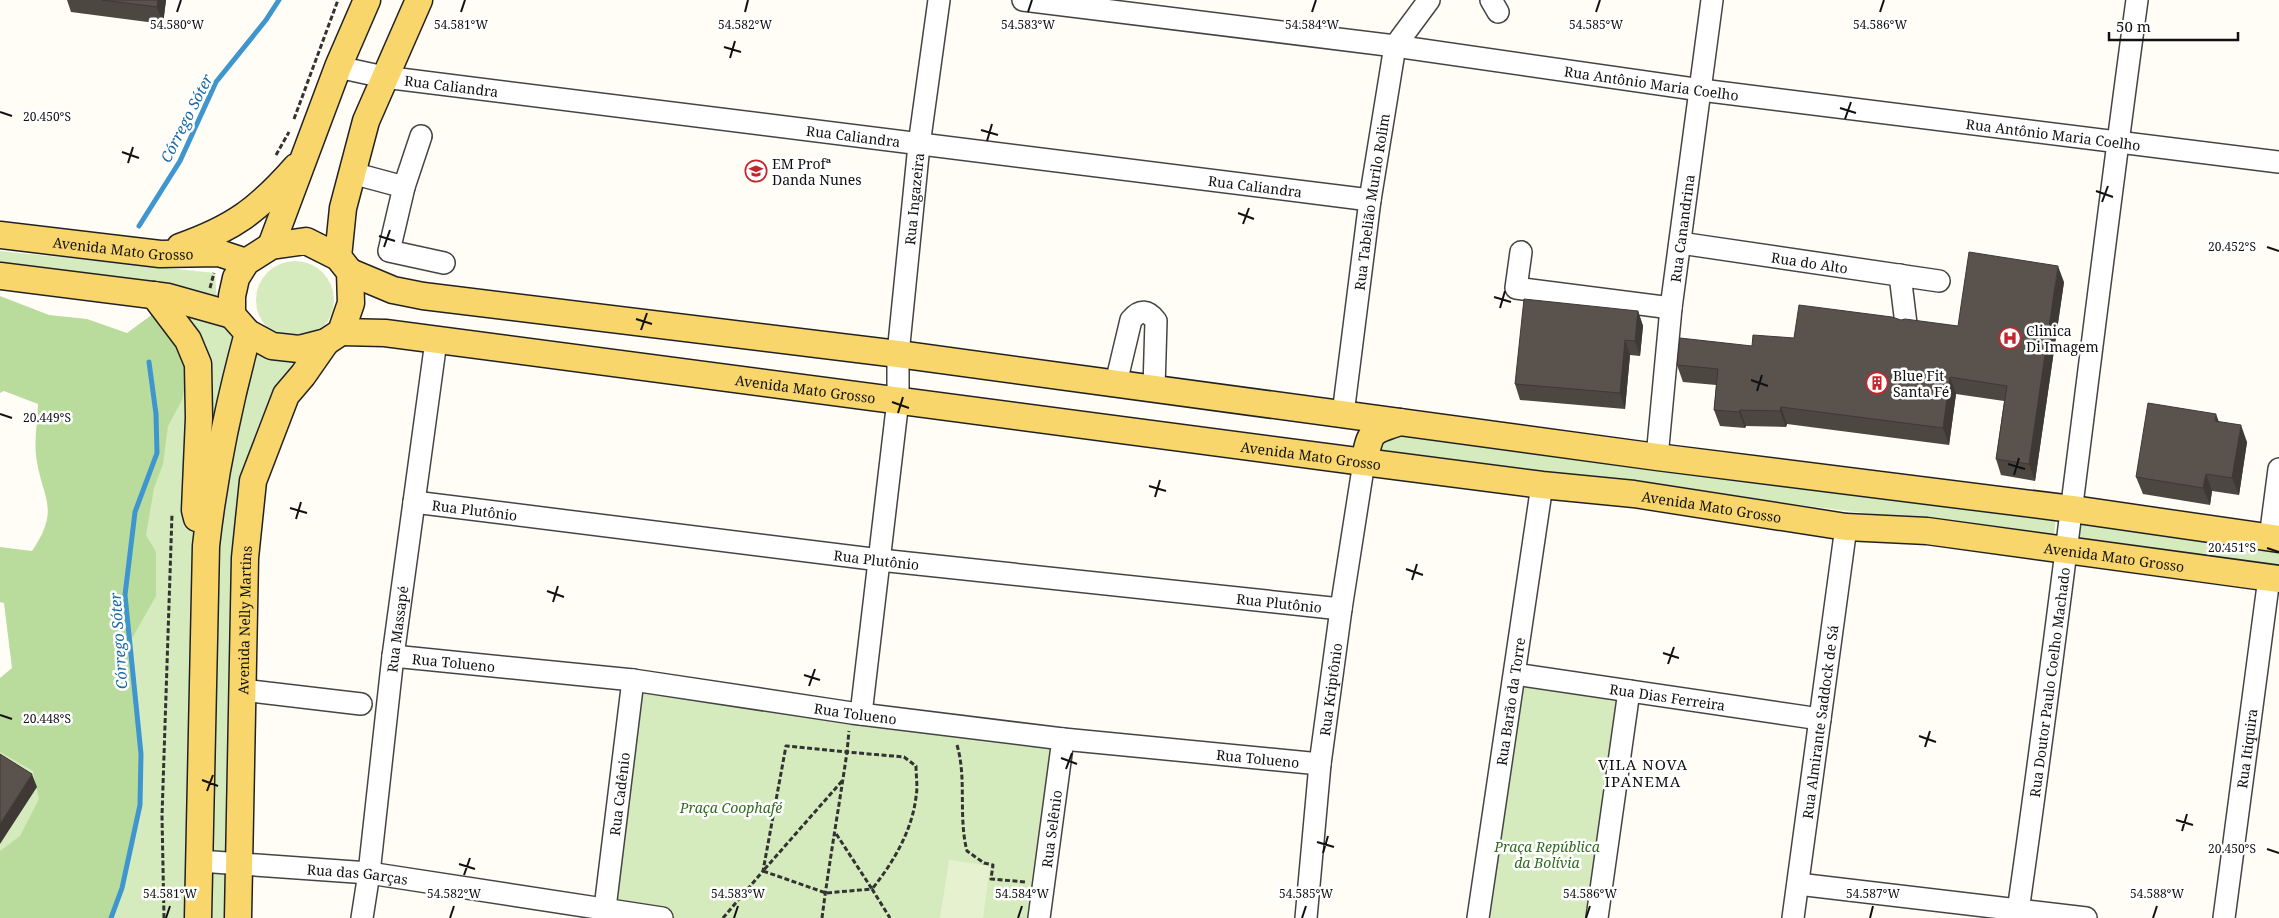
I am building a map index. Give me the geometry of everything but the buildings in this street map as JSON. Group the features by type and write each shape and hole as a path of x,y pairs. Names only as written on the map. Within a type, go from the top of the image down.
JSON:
{"main road":[{"path":"271,246 338,67 367,0"},
{"path":"0,276 154,295 210,307 240,324 272,346 299,350 333,337 351,303 344,264 343,208 366,121 419,0"},
{"path":"160,254 214,235 248,216 280,185 305,156"},
{"name":"Avenida Mato Grosso","path":"0,235 160,254 219,254 246,262"},
{"path":"198,918 206,546 210,507 223,439 240,324 232,296 236,278 246,262 271,246 306,241 393,290 423,296 898,354 1657,457 2072,509 2274,539"},
{"path":"154,295 188,340 198,364 199,418 195,510 206,546"},
{"name":"Avenida Mato Grosso","path":"333,337 384,333 1542,485 1634,494 1846,527 1927,531 2274,578"},
{"name":"Avenida Nelly Martins","path":"238,918 245,558 253,481 286,395 333,337"},
{"path":"1364,462 1370,436 1373,432 1400,422"},
{"path":"1634,494 1650,483 1654,476 1657,457"}],"street":[{"name":"Rua Ingazeira","path":"856,713 880,560 898,400 898,354 919,145 939,0"},
{"name":"Rua Antônio Maria Coelho","path":"1023,0 1395,46 1701,90 2279,162"},
{"name":"Rua Tabelião Murilo Rolim","path":"1343,414 1370,200 1395,46 1429,0"},
{"name":"Rua Canandrina","path":"1657,457 1671,308 1712,0"},
{"name":"Rua Doutor Paulo Coelho Machado","path":"2018,913 2067,551 2117,141 2137,0"},
{"name":"Rua Caliandra","path":"338,67 384,77 1370,200"},
{"path":"421,136 404,187 389,251 444,263"},
{"path":"352,173 404,187"},
{"name":"Rua do Alto","path":"1680,243 1940,281"},
{"path":"1521,252 1516,288 1671,308"},
{"path":"1900,275 1906,324"},
{"path":"1116,383 1132,320 1137,313 1144,311 1151,314 1156,321 1154,388"},
{"name":"Rua Massapé","path":"362,918 369,873 393,656 436,340"},
{"name":"Rua Kriptônio","path":"1306,918 1320,764 1341,609 1364,462"},
{"path":"2274,539 2279,469"},
{"name":"Rua Barão da Torre","path":"1478,918 1542,485"},
{"name":"Rua Plutônio","path":"414,502 880,560 1341,609"},
{"name":"Rua Almirante Saddock de Sá","path":"1794,918 1846,527"},
{"name":"Rua Itiquira","path":"2224,918 2274,578"},
{"name":"Rua Tolueno","path":"393,656 633,680 856,713 1063,739 1320,764"},
{"name":"Rua Dias Ferreira","path":"1515,674 1820,719"},
{"name":"Rua Cadênio","path":"605,908 633,680"},
{"path":"242,690 361,704"},
{"path":"1597,918 1629,691"},
{"name":"Rua Selênio","path":"1039,918 1063,739"},
{"name":"Rua das Garças","path":"199,861 239,862 369,873 662,918"},
{"path":"1798,884 2018,913 2086,918"}],"path":[{"path":"822,918 847,752 856,713"},
{"path":"952,725 961,758 963,836 967,851 984,863 993,865 991,879 1044,884"},
{"path":"786,746 904,757 916,766 916,797 907,833 888,869 872,889 826,893 763,871 786,746"},
{"path":"723,918 843,780"},
{"path":"835,832 890,918"}],"green space":[{"path":"0,251 215,273 217,302 0,271"},
{"path":"295,261 310,264 322,273 331,285 334,300 331,315 322,327 310,336 295,339 280,336 268,327 259,315 256,300 259,285 268,273 280,264"},
{"path":"0,296 49,315 87,319 127,333 161,308 195,343 182,400 168,426 163,464 154,488 146,535 156,552 156,596 130,642 141,754 140,805 122,888 111,918 0,918 0,851 20,836 39,799 33,771 0,752 0,678 12,668 4,603 0,602 0,547 32,551 41,536 48,513 36,455 35,442 38,404 4,391 0,393"},
{"path":"169,298 219,310 241,342 261,354 307,360 279,393 245,479 237,557 234,918 0,918 0,710 132,513 150,454 147,376 181,323 185,304"},
{"path":"1366,423 2056,515 2054,537 1362,450"},
{"path":"2061,515 2279,545 2279,566 2059,538"},
{"name":"Praça República da Bolívia","path":"1515,674 1629,691 1597,918 1478,918"},
{"name":"Praça Coophafé","path":"633,680 1063,739 1039,918 662,918 605,908"},
{"path":"949,860 990,866 983,918 940,918"}],"waterway":[{"name":"Córrego Sóter","path":"139,226 180,161 216,82 266,20 279,0"},
{"name":"Córrego Sóter","path":"111,918 122,888 140,805 141,754 125,595 135,512 157,453 156,414 149,362"}],"place":[{"name":"EM Profª Danda Nunes","path":"756,171"},
{"name":"Clinica Di Imagem","path":"2010,338"},
{"name":"Blue Fit Santa Fé","path":"1877,383"}],"district":[{"name":"VILA NOVA IPANEMA","path":"1643,772"}]}
